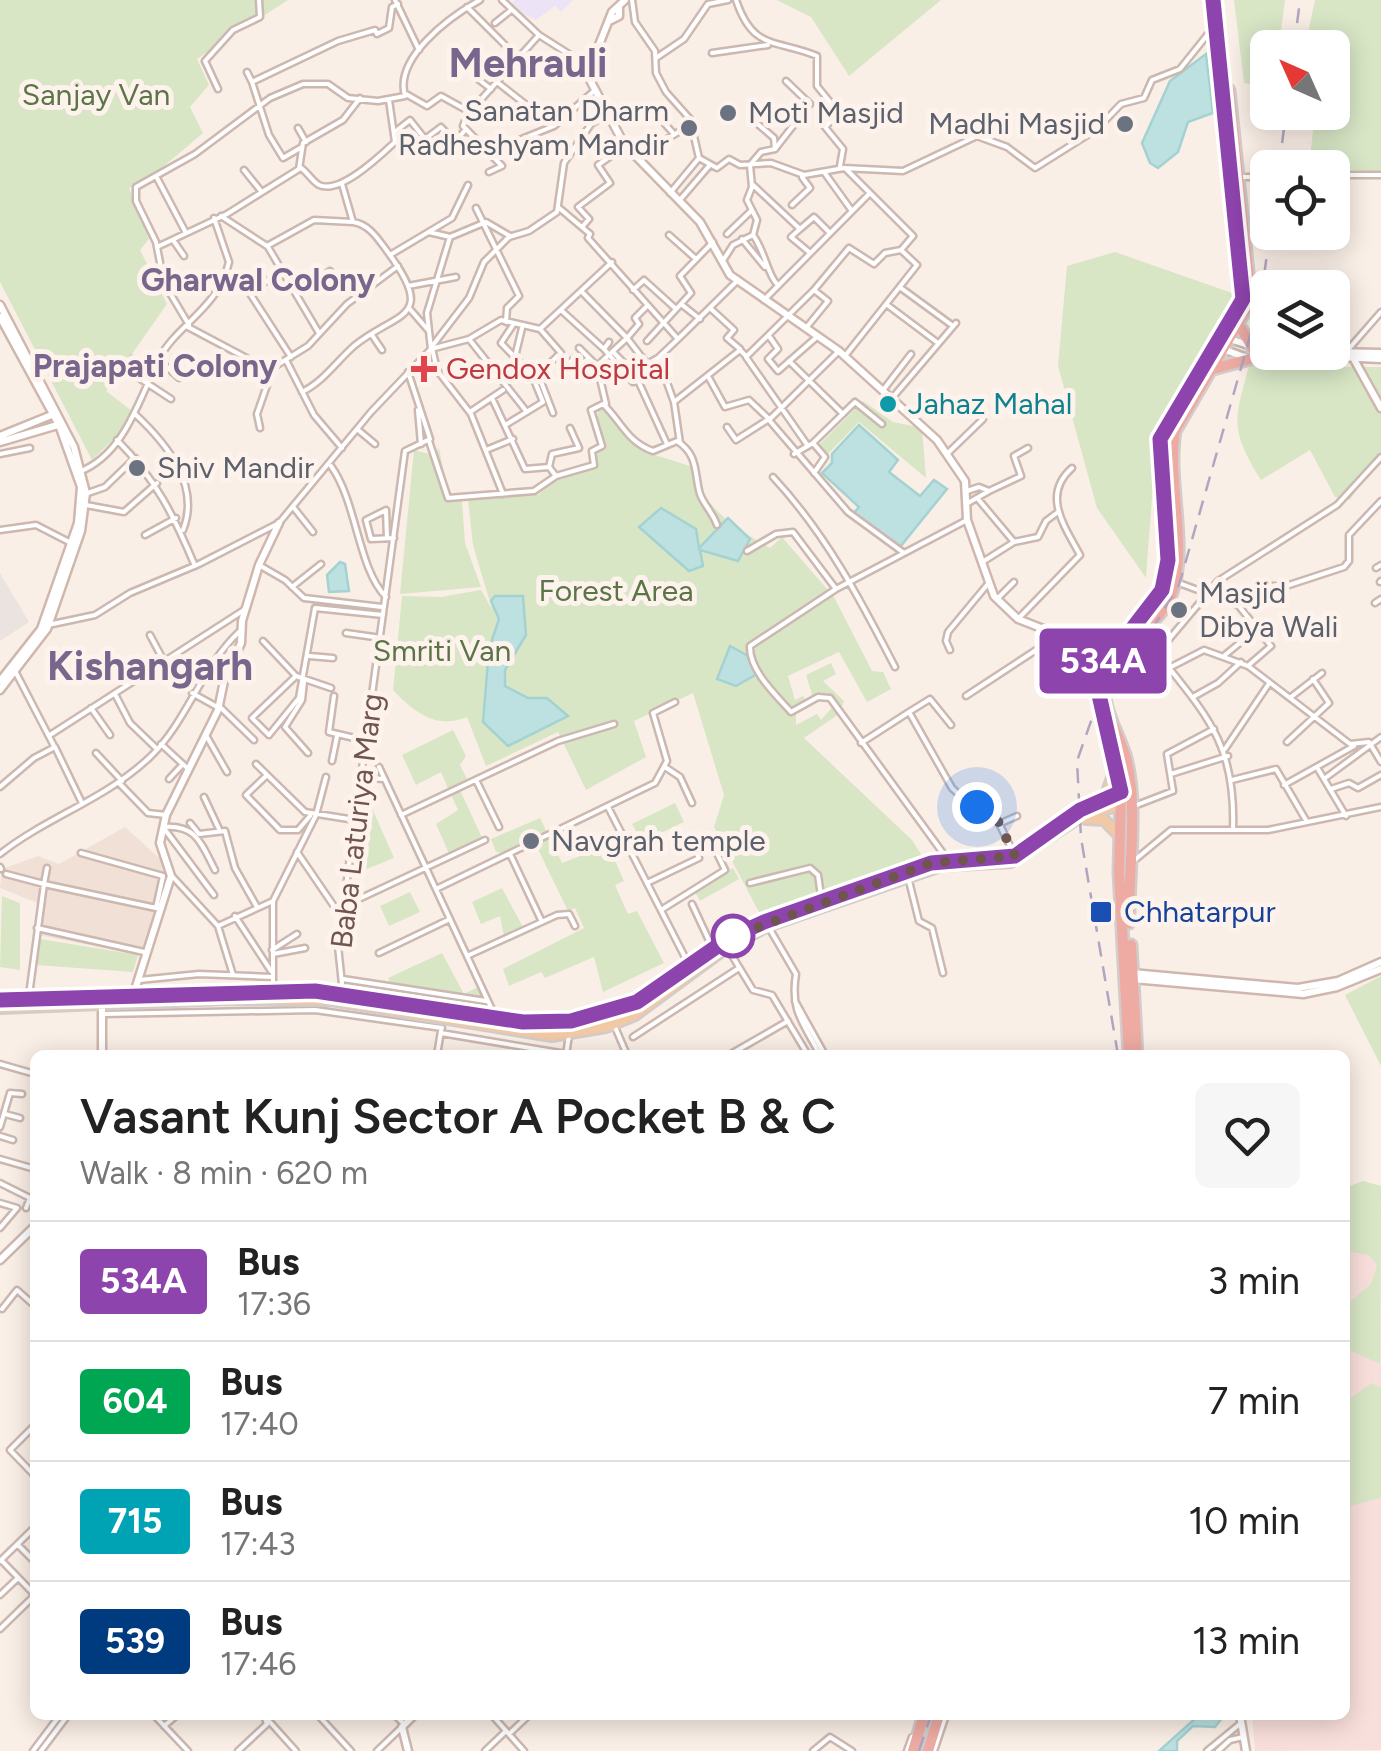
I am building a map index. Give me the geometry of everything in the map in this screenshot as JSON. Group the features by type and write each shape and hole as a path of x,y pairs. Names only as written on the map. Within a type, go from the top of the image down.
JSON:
{"highway":[{"path":"1101,671 1160,614 1174,582 1178,552 1171,453 1175,431 1208,374 1243,299 1216,0"},
{"path":"1216,0 1251,270"},
{"path":"1130,1050 1126,761 1101,671 1162,590 1168,560 1160,439 1239,325 1250,300"},
{"path":"1239,325 1250,350"},
{"path":"1208,374 1220,365 1250,355"},
{"path":"1101,671 1126,799 1120,837 1138,1050"},
{"path":"910,1751 920,1720"},
{"path":"931,1751 940,1720"}],"main road":[{"path":"1104,800 1117,765"},
{"path":"0,1008 272,998 569,1035 635,1015 713,948 764,922 948,860 1015,856 1080,810 1104,800 1126,799"},
{"path":"0,1000 102,1004 134,993 273,989 336,992 496,1018 560,1023 609,1012 647,996 768,926 908,876 941,866 1011,862 1075,822 1126,799"},
{"path":"1075,822 1101,819 1111,824 1120,837"}],"street":[{"path":"218,88 204,61 233,30 260,17 259,0"},
{"path":"406,94 402,74 419,52 467,7 480,0"},
{"path":"502,0 539,35 583,63 625,146 679,201 737,281 842,353 948,453 968,492 967,520 996,600 1018,619 1059,636 1078,656 1101,671 1136,668 1158,654 1205,594 1258,551 1337,505 1381,457"},
{"path":"627,2 641,0"},
{"path":"656,58 684,39 709,2 728,0"},
{"path":"736,0 752,32 768,45"},
{"path":"252,82 344,38 390,28 392,6 397,2 419,52"},
{"path":"583,63 599,45 609,21 619,16 627,2"},
{"path":"627,2 656,58 655,71 666,92 684,109 692,124 699,158 717,168 729,159 750,165 771,163 799,174 842,168 910,170 977,136 1007,147 1035,168 1090,134 1122,104 1144,98 1152,80 1180,68 1216,26"},
{"path":"467,7 518,59"},
{"path":"495,24 512,10"},
{"path":"489,172 502,166 464,126 470,112 539,35"},
{"path":"712,53 785,43 815,54 817,86 838,112 825,128 843,149 842,168 913,236 900,250 885,253 874,264 849,248 792,316 746,356"},
{"path":"247,72 283,158 343,120 360,98"},
{"path":"478,78 491,88"},
{"path":"753,235 757,222 746,200 752,184 750,165 761,152 775,149 810,105 786,81"},
{"path":"398,266 347,304 288,359 273,368 260,367 189,326 164,283 157,247 134,193 195,154 259,105 311,82 328,84 346,98 389,100 406,94 428,106 441,96 470,112"},
{"path":"497,82 554,126"},
{"path":"806,98 817,86"},
{"path":"520,140 554,126 594,91"},
{"path":"300,168 319,184 342,184 394,144 396,131 389,100"},
{"path":"46,624 88,618 130,593 195,566 279,523 432,349 475,288 476,273 510,236 529,231 558,208 564,162 591,124 606,115"},
{"path":"752,118 774,138 775,149"},
{"path":"396,131 410,120 424,139 441,127 455,142 466,129"},
{"path":"665,124 674,134"},
{"path":"655,146 692,124"},
{"path":"298,128 304,144 300,168"},
{"path":"582,228 589,219 578,207 610,182 598,166 625,146"},
{"path":"670,192 699,158"},
{"path":"679,201 710,165"},
{"path":"157,247 222,216 300,168"},
{"path":"244,170 261,191"},
{"path":"824,172 852,211"},
{"path":"792,205 810,187 799,174"},
{"path":"1350,176 1381,175"},
{"path":"156,176 186,233"},
{"path":"1240,178 1250,178"},
{"path":"342,184 353,222"},
{"path":"752,184 800,229"},
{"path":"390,255 452,218 468,185"},
{"path":"764,300 869,194"},
{"path":"476,208 519,296 507,308 506,322"},
{"path":"558,208 582,228 678,339"},
{"path":"727,234 751,211"},
{"path":"222,216 267,246 319,333"},
{"path":"809,252 792,236 814,217 830,232"},
{"path":"0,681 46,624 81,505 82,471 117,440 149,386 158,359 208,305 228,266 226,246 214,218"},
{"path":"267,246 314,220 353,222 366,227 398,266 408,286 410,308 428,330"},
{"path":"486,222 510,236"},
{"path":"429,232 450,237 486,222"},
{"path":"722,262 742,239 753,235"},
{"path":"753,235 767,256 768,275 776,284"},
{"path":"669,236 696,259"},
{"path":"450,237 436,280 428,330 438,370 470,412 503,494"},
{"path":"742,239 765,267"},
{"path":"173,240 184,256"},
{"path":"647,341 692,291 680,276 712,242"},
{"path":"727,427 736,440 769,419 842,353 917,264 900,250"},
{"path":"432,349 470,339 498,320 540,329 612,262"},
{"path":"280,272 250,292 318,420 342,448"},
{"path":"294,294 330,272"},
{"path":"408,286 456,277"},
{"path":"633,290 644,280 676,309"},
{"path":"583,293 647,364 700,320 737,281"},
{"path":"893,397 954,325 900,288"},
{"path":"806,328 828,301 814,290"},
{"path":"681,304 700,320"},
{"path":"886,304 938,344"},
{"path":"0,305 55,413"},
{"path":"647,306 635,318 639,324 597,366 596,376 606,404 634,442 653,451 680,443"},
{"path":"302,392 372,336 401,320 410,308"},
{"path":"710,308 734,330 727,338 746,356 782,408 825,458 814,473"},
{"path":"562,312 611,354 633,382 638,380 667,444"},
{"path":"1350,351 1381,312"},
{"path":"0,317 61,424 82,471 86,493 86,504 46,624 0,690"},
{"path":"507,424 543,402 532,375 501,343 513,326"},
{"path":"515,358 522,328"},
{"path":"540,329 561,353 538,374 553,413"},
{"path":"372,336 382,350"},
{"path":"768,336 778,349 768,360 778,371 818,336"},
{"path":"470,339 527,412"},
{"path":"604,349 609,342"},
{"path":"1223,343 1250,353"},
{"path":"580,348 597,366"},
{"path":"674,402 740,350"},
{"path":"884,389 911,354"},
{"path":"557,356 567,365 575,358 580,364 590,359"},
{"path":"1350,356 1381,356"},
{"path":"658,358 674,402 680,443 696,464 701,499 717,524"},
{"path":"158,359 179,378"},
{"path":"132,360 155,374"},
{"path":"790,361 843,414"},
{"path":"1350,362 1381,408"},
{"path":"260,428 256,414 273,368"},
{"path":"408,372 420,400 446,497 534,491 556,476 594,465 591,452 602,446 591,410 594,405 606,404"},
{"path":"136,376 171,399"},
{"path":"709,378 725,407 749,400 851,515 904,553"},
{"path":"470,412 505,388"},
{"path":"492,398 525,468 549,467"},
{"path":"794,454 811,444 855,402 882,424"},
{"path":"418,410 421,444 429,441"},
{"path":"0,439 55,413"},
{"path":"134,414 178,468 190,507 183,531"},
{"path":"948,453 983,419"},
{"path":"0,439 61,424"},
{"path":"549,467 552,454 579,448 570,428"},
{"path":"358,429 375,444"},
{"path":"486,450 513,438"},
{"path":"117,440 156,483 183,531 195,566"},
{"name":"Baba Laturiya Marg","path":"336,992 343,979 338,955 405,448 421,444"},
{"path":"0,454 30,448"},
{"path":"968,503 1021,476 1014,456 1028,448"},
{"path":"86,493 106,487 135,458"},
{"path":"330,464 349,495 371,573 386,597"},
{"path":"549,467 556,476"},
{"path":"1018,619 1080,555 1058,512 1057,489 1072,468"},
{"path":"772,478 810,520 850,581 895,668"},
{"path":"86,504 124,512 156,483"},
{"path":"968,492 979,487 990,492"},
{"path":"978,499 1014,542"},
{"path":"1226,599 1260,586 1290,586 1344,567 1349,561 1349,535 1381,501"},
{"path":"294,508 314,532"},
{"path":"386,538 386,510 366,520 372,538 386,538 394,538"},
{"path":"984,561 1014,542 1038,537 1046,521 1058,512"},
{"path":"145,535 176,518"},
{"path":"948,860 828,696 790,712 760,676 748,650 836,589 967,520"},
{"path":"233,975 218,926 171,876 160,843 166,815 219,707 259,565 279,523"},
{"path":"0,530 36,525 71,542"},
{"path":"747,551 783,531 786,535 793,532 836,589"},
{"path":"292,586 321,564"},
{"path":"259,565 309,600 384,607"},
{"path":"996,600 1014,582"},
{"path":"1174,582 1241,608 1272,646 1248,666"},
{"path":"950,650 948,632 989,583"},
{"path":"1374,603 1381,599"},
{"path":"50,736 248,607"},
{"path":"301,679 252,718 269,735 294,710 308,656 315,608 383,615"},
{"path":"1224,655 1258,628"},
{"path":"150,634 165,663"},
{"path":"0,854 121,782 159,746 192,693 241,634"},
{"path":"346,634 381,638"},
{"path":"966,696 1059,636"},
{"path":"263,641 301,679 331,688"},
{"path":"1169,668 1195,652 1224,655 1241,662 1355,746"},
{"path":"1158,654 1226,749 1232,780 1232,830"},
{"path":"308,656 333,658"},
{"path":"1078,656 1101,671"},
{"path":"1191,698 1218,683 1241,662"},
{"path":"15,671 82,803"},
{"path":"1291,697 1322,673"},
{"path":"274,736 285,727 302,700 301,679"},
{"path":"1287,742 1328,703 1314,680"},
{"path":"1226,749 1268,685"},
{"path":"115,692 130,723 190,771"},
{"path":"192,693 219,707 254,740"},
{"path":"334,696 328,730 367,741"},
{"path":"861,743 930,699 951,725"},
{"path":"436,889 655,783 665,767 664,746 652,713 676,702"},
{"path":"91,708 110,735"},
{"path":"910,712 952,788 970,805 989,806 1015,856"},
{"path":"401,814 558,741 614,724"},
{"path":"285,727 308,753"},
{"path":"1126,799 1173,791 1166,754 1214,729"},
{"path":"205,734 226,772"},
{"path":"332,760 337,735"},
{"path":"1324,778 1381,737"},
{"path":"1284,785 1366,742 1380,760"},
{"path":"0,787 54,747"},
{"path":"96,753 148,813 166,815"},
{"path":"1171,774 1228,756"},
{"path":"169,779 183,764"},
{"path":"256,764 314,815 355,820"},
{"path":"378,767 496,1018"},
{"path":"665,767 680,777 692,803"},
{"path":"1232,780 1274,768 1307,822"},
{"path":"1318,768 1346,816"},
{"path":"0,772 6,781"},
{"path":"267,775 246,795 280,830 298,830 314,815"},
{"path":"1330,790 1349,783 1358,788 1381,776"},
{"path":"273,989 273,902 314,815 326,777"},
{"path":"370,778 384,779"},
{"path":"476,780 499,826"},
{"path":"204,797 224,831 235,868 257,907"},
{"path":"608,806 691,970"},
{"path":"1128,864 1172,830 1268,830 1381,807"},
{"path":"1001,823 1016,816"},
{"path":"190,823 199,834 220,830"},
{"path":"163,828 181,826 194,832 215,870"},
{"path":"163,828 214,895"},
{"path":"647,883 699,858 690,836"},
{"path":"346,905 486,840"},
{"path":"660,910 726,870 716,850"},
{"path":"297,852 344,919"},
{"path":"2,870 44,884 156,909 164,876 83,854"},
{"path":"510,854 542,922"},
{"path":"28,1000 47,868"},
{"path":"750,883 810,868 818,874 822,903"},
{"path":"134,993 171,876"},
{"path":"908,876 918,919 932,928 943,973"},
{"path":"218,926 273,902"},
{"path":"692,904 713,948"},
{"path":"467,956 567,913 576,926"},
{"path":"235,916 272,975"},
{"path":"379,954 450,919"},
{"path":"768,926 796,974 791,990 820,1050"},
{"path":"37,928 148,953"},
{"path":"273,952 297,934"},
{"path":"726,947 756,993 772,995 805,1050"},
{"path":"273,952 306,948"},
{"path":"1132,976 1298,988 1338,981 1381,966"},
{"path":"633,1037 739,968"},
{"path":"139,980 272,975"},
{"path":"343,979 488,1002"},
{"path":"425,1006 426,994"},
{"path":"102,1004 102,1050"},
{"path":"354,1008 545,1050"},
{"path":"609,1012 625,1050"},
{"path":"438,1050 444,1017"},
{"path":"738,1050 788,1021"},
{"path":"567,1050 569,1035"},
{"path":"0,1064 30,1073"},
{"path":"0,1127 10,1092 22,1094"},
{"path":"4,1114 20,1118"},
{"path":"0,1136 13,1140"},
{"path":"0,1159 30,1168"},
{"path":"0,1183 27,1193 30,1198 26,1208"},
{"path":"0,1203 16,1209 0,1228"},
{"path":"0,1260 30,1235"},
{"path":"2,1308 17,1290 30,1302"},
{"path":"30,1431 10,1451 30,1471"},
{"path":"30,1533 0,1561 30,1590"},
{"path":"18,1546 30,1557"},
{"path":"0,1596 19,1578"},
{"path":"0,1629 30,1601"},
{"path":"33,1751 56,1720"},
{"path":"40,1751 64,1720"},
{"path":"159,1720 188,1751"},
{"path":"164,1726 171,1720"},
{"path":"323,1720 351,1751"},
{"path":"399,1720 408,1751"},
{"path":"378,1751 408,1720"},
{"path":"496,1720 524,1751"},
{"path":"485,1751 523,1720"},
{"path":"1208,1751 1240,1720"},
{"path":"1241,1720 1246,1751"},
{"path":"238,1751 268,1721 296,1751"},
{"path":"1218,1751 1230,1740 1244,1737"},
{"path":"813,1751 830,1738 852,1751"}],"shaded area":[{"path":"573,0 561,12 555,6 536,20 512,3"},
{"path":"0,573 29,622 0,641"},
{"path":"125,827 171,869 146,956 38,935 37,961 31,960 40,904 0,888 2,869 38,856 59,864"},
{"path":"1381,1188 1381,1750 1255,1751 1252,1720 1350,1720 1350,1195"}],"green space":[{"name":"Sanjay Van","path":"0,0 288,0 197,59 209,85 190,107 203,133 156,173 129,188 149,239 140,250 167,304 106,391 132,411 125,428 92,460 0,282"},
{"path":"777,0 941,0 849,76 811,17"},
{"path":"1234,0 1285,0 1281,30 1250,30 1250,84 1244,83"},
{"path":"1315,0 1381,0 1381,172 1350,170 1350,150 1311,150 1313,130 1350,130 1350,30 1309,30"},
{"path":"1115,252 1235,294 1157,431 1146,578 1097,508 1058,366 1067,266"},
{"path":"1250,362 1250,370 1381,367 1381,456 1360,474 1362,481 1350,500 1335,497 1310,450 1261,480 1243,447 1238,410"},
{"path":"863,401 893,422 922,428 926,478 859,422 828,454 819,445"},
{"name":"Forest Area","path":"598,408 609,408 646,452 693,467 705,495 733,524 770,548 782,537 834,597 872,671 883,672 891,689 867,702 839,652 788,676 795,700 803,696 808,704 796,711 796,725 817,714 821,720 836,703 830,695 808,700 812,695 806,675 831,663 836,674 823,681 844,701 839,714 804,738 912,840 922,856 760,914 714,827 724,795 693,693 634,721 646,757 586,790 558,732 486,766 467,717 445,721 426,717 393,690 402,596 441,597 481,590 492,609 473,545 468,500 539,494 558,477 597,469"},
{"path":"439,448 449,499 462,501 465,543 481,587 400,594 414,450 433,455"},
{"path":"453,730 466,756 460,765 469,783 450,793 441,772 416,785 402,755"},
{"path":"460,790 484,842 451,858 436,824 458,810 451,795"},
{"path":"368,799 394,858 357,873 361,803"},
{"path":"675,803 684,822 642,842 632,824"},
{"path":"540,818 562,863 598,849 612,854 624,881 615,885 628,914 637,911 664,963 603,992 594,957 545,978 541,972 509,986 503,969 584,928 575,908 568,911 535,843 512,854 496,852 491,839"},
{"path":"733,868 739,879 700,901 694,890"},
{"path":"502,888 525,931 505,941 500,916 481,924 472,902"},
{"path":"410,892 420,912 389,926 380,906"},
{"path":"2,896 20,903 20,970 0,967"},
{"path":"40,939 138,955 133,972 36,965"},
{"path":"442,953 464,994 480,986 488,1003 392,988 388,978"},
{"path":"1381,976 1381,1066 1345,995"},
{"path":"1363,1181 1381,1186 1380,1364 1350,1350 1350,1300 1371,1284 1377,1265 1369,1255 1350,1252 1350,1186"},
{"path":"1372,1383 1381,1387 1381,1498 1350,1506 1350,1398"}],"water":[{"path":"1206,54 1213,113 1188,122 1178,152 1158,168 1150,163 1142,143 1170,81"},
{"path":"859,425 898,460 889,472 920,496 934,480 947,489 900,547 853,514 859,507 822,473 832,463 832,454"},
{"path":"661,508 696,529 699,548 728,518 750,539 738,561 700,550 703,566 689,571 639,527"},
{"path":"340,562 345,564 349,591 329,592 327,575"},
{"path":"495,596 523,596 526,635 505,670 505,686 528,698 547,698 568,716 508,746 483,722 489,649 499,619 491,601"},
{"path":"730,646 750,657 757,674 736,686 717,679"},
{"path":"1193,1720 1220,1720 1215,1727 1193,1726 1177,1741 1177,1751 1159,1751"}],"railway":[{"path":"1296,30 1300,0"},
{"path":"1281,150 1284,130"},
{"path":"1117,1050 1081,838 1077,761 1097,704 1149,634 1179,585 1261,298 1268,250"},
{"path":"919,1751 929,1720"}],"bus line":[{"name":"534A","path":"0,1000 273,989 346,993 523,1022 571,1021 637,1002 729,938 764,922 931,863 1015,856 1080,810 1121,792 1115,756 1095,691 1095,677 1162,590 1168,560 1168,526 1160,439 1243,299 1213,0"}],"place":[{"name":"Moti Masjid","path":"728,113"},
{"name":"Madhi Masjid","path":"1125,124"},
{"name":"Sanatan Dharm Radheshyam Mandir","path":"689,128"},
{"name":"Gendox Hospital","path":"424,369"},
{"name":"Jahaz Mahal","path":"888,404"},
{"name":"Shiv Mandir","path":"137,468"},
{"name":"Masjid Dibya Wali","path":"1179,610"},
{"name":"Navgrah temple","path":"531,841"},
{"name":"Chhatarpur","path":"1101,912"}],"district":[{"name":"Mehrauli","path":"528,63"},
{"name":"Gharwal Colony","path":"258,280"},
{"name":"Prajapati Colony","path":"155,366"},
{"name":"Kishangarh","path":"150,666"}],"route":[{"path":"733,936 729,938 931,863 1015,856 992,809 977,807"}],"park label":[{"name":"Smriti Van","path":"442,651"}]}
